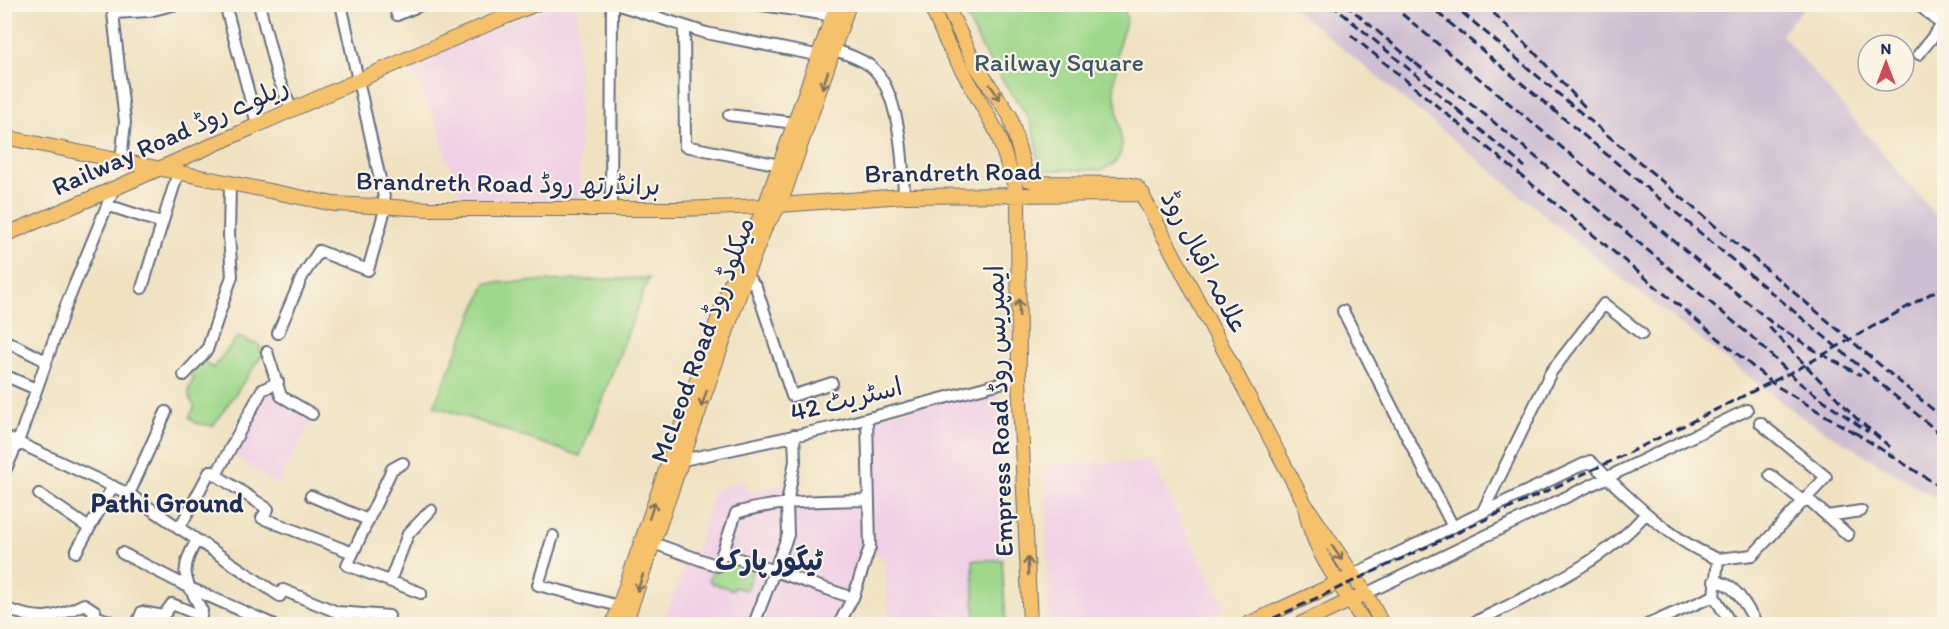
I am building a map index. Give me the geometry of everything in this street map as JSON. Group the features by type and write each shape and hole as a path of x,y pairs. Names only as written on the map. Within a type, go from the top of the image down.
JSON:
{"main road":[{"name":"Railway Road ریلوے روڈ","path":"4,236 113,191 291,108 356,82 511,9 536,4"},
{"name":"McLeod Road میکلوڈ روڈ","path":"625,624 746,275 766,225 780,205 849,4"},
{"path":"930,4 952,52 997,132 1018,195"},
{"name":"علامہ اقبال روڈ","path":"946,4 975,64 1010,116 1027,179 1040,183 1126,184 1136,186 1143,194 1305,504 1365,594 1382,624"},
{"name":"McLeod Road میکلوڈ روڈ","path":"613,624 681,422 739,263 765,206 836,10"},
{"name":"Brandreth Road برانڈرتھ روڈ","path":"4,137 334,204 466,211 546,207 611,210 765,206"},
{"name":"Brandreth Road","path":"765,206 904,196 1143,194"},
{"name":"Empress Road ایمپریس روڈ","path":"1018,195 1019,378 1030,624"},
{"path":"681,422 695,427"},
{"name":"علامہ اقبال روڈ","path":"1305,504 1308,526 1337,583 1365,624"},
{"path":"1252,624 1352,575"},
{"path":"1300,624 1365,594"}],"street":[{"path":"121,160 125,122 112,9 149,11 177,4"},
{"path":"225,4 257,124"},
{"path":"259,4 277,75 291,108"},
{"path":"278,333 302,277 319,251 368,270 386,206 356,82 341,4"},
{"path":"394,4 397,15 423,4"},
{"path":"611,210 614,4 684,26 821,56"},
{"path":"756,4 836,10"},
{"path":"1918,4 1942,25 1919,54"},
{"path":"1935,4 1944,11"},
{"path":"684,26 685,146 780,165"},
{"path":"835,50 871,66 882,82 902,151 904,196"},
{"path":"729,114 795,123"},
{"path":"142,288 178,173"},
{"path":"184,375 207,350 232,276 229,236 230,184"},
{"path":"4,473 18,442 64,308 113,191"},
{"path":"108,205 162,223"},
{"path":"746,275 756,287 792,396 832,383"},
{"path":"1482,513 1551,372 1605,303 1642,334"},
{"path":"1343,311 1453,527"},
{"path":"4,340 46,361"},
{"path":"267,352 282,396 312,414"},
{"path":"4,375 36,389"},
{"name":"اسٹریٹ 42","path":"683,460 867,419 1019,378"},
{"path":"216,475 262,390 278,382"},
{"path":"1365,594 1747,410"},
{"path":"129,494 166,411"},
{"path":"839,624 853,598 870,548 867,419"},
{"path":"1352,575 1590,461 1646,513 1706,554 1718,559 1754,555 1826,477 1760,423"},
{"path":"754,624 753,619 775,571 788,535 787,503 795,461 794,435"},
{"path":"4,436 129,494 280,596 283,590 337,612 389,616"},
{"path":"403,463 392,469 347,565 421,593"},
{"path":"179,529 210,471 268,509 262,518 353,552"},
{"path":"1770,475 1827,516 1848,535"},
{"path":"76,552 113,486"},
{"path":"39,494 89,528"},
{"path":"310,496 368,520"},
{"path":"653,543 717,566 736,513 787,503 869,500"},
{"path":"390,582 408,534 431,510"},
{"path":"1827,516 1861,512"},
{"path":"1471,624 1559,579 1629,534 1646,513"},
{"path":"552,536 538,585 619,606"},
{"path":"137,624 142,612 163,616 172,604 200,620 202,611 190,588 184,566 197,540"},
{"path":"722,553 853,598"},
{"path":"122,554 190,588 272,624"},
{"path":"1718,559 1714,596 1731,624"},
{"path":"1714,580 1728,585 1737,593 1757,624"},
{"path":"1651,624 1714,596"},
{"path":"4,608 45,619 65,614 84,604 95,611 92,620 118,624"}],"shaded area":[{"path":"555,5 577,5 580,208 466,211 442,144 440,131 407,60"},
{"path":"1290,5 1806,5 1781,34 1944,225 1944,503 1800,416 1622,279"},
{"path":"266,387 314,416 278,485 228,451"},
{"path":"998,387 1002,560 973,560 975,624 866,624 866,621 888,619 885,560 870,548 839,624 663,624 688,556 694,557 714,489 745,482 748,492 791,483 788,503 870,500 870,419"},
{"path":"1151,461 1225,609 1189,624 1049,624 1045,465"}],"green space":[{"name":"Railway Square","path":"961,5 1124,5 1127,19 1118,47 1114,89 1122,144 1120,155 1114,164 1101,170 1038,170 1036,140 1029,118 986,56"},
{"path":"649,278 580,456 434,406 486,283"},
{"path":"238,337 259,345 263,354 213,426 196,423 189,417 195,407 190,400 189,393 194,378 188,371 199,359 213,368"},
{"path":"722,553 755,564 746,590 734,587 733,590 709,582 714,565"},
{"path":"973,560 1002,560 1006,624 975,624"}],"railway":[{"path":"1331,4 1464,115"},
{"path":"1345,4 1420,67"},
{"path":"1427,4 1944,437"},
{"path":"1452,4 1944,419"},
{"path":"1484,4 1533,51 1585,107"},
{"path":"1402,14 1771,322 1819,353 1861,375"},
{"path":"1351,35 1775,385 1861,437"},
{"path":"1415,63 1484,114 1752,337 1801,384 1868,432"},
{"path":"1458,111 1525,167"},
{"path":"1261,624 1620,457 1800,368 1944,286"},
{"path":"1769,327 1856,418 1890,447"},
{"path":"1854,432 1944,489"}],"district":[{"name":"Pathi Ground","path":"167,502"},
{"name":"ٹیگور پارک","path":"769,560"}]}
